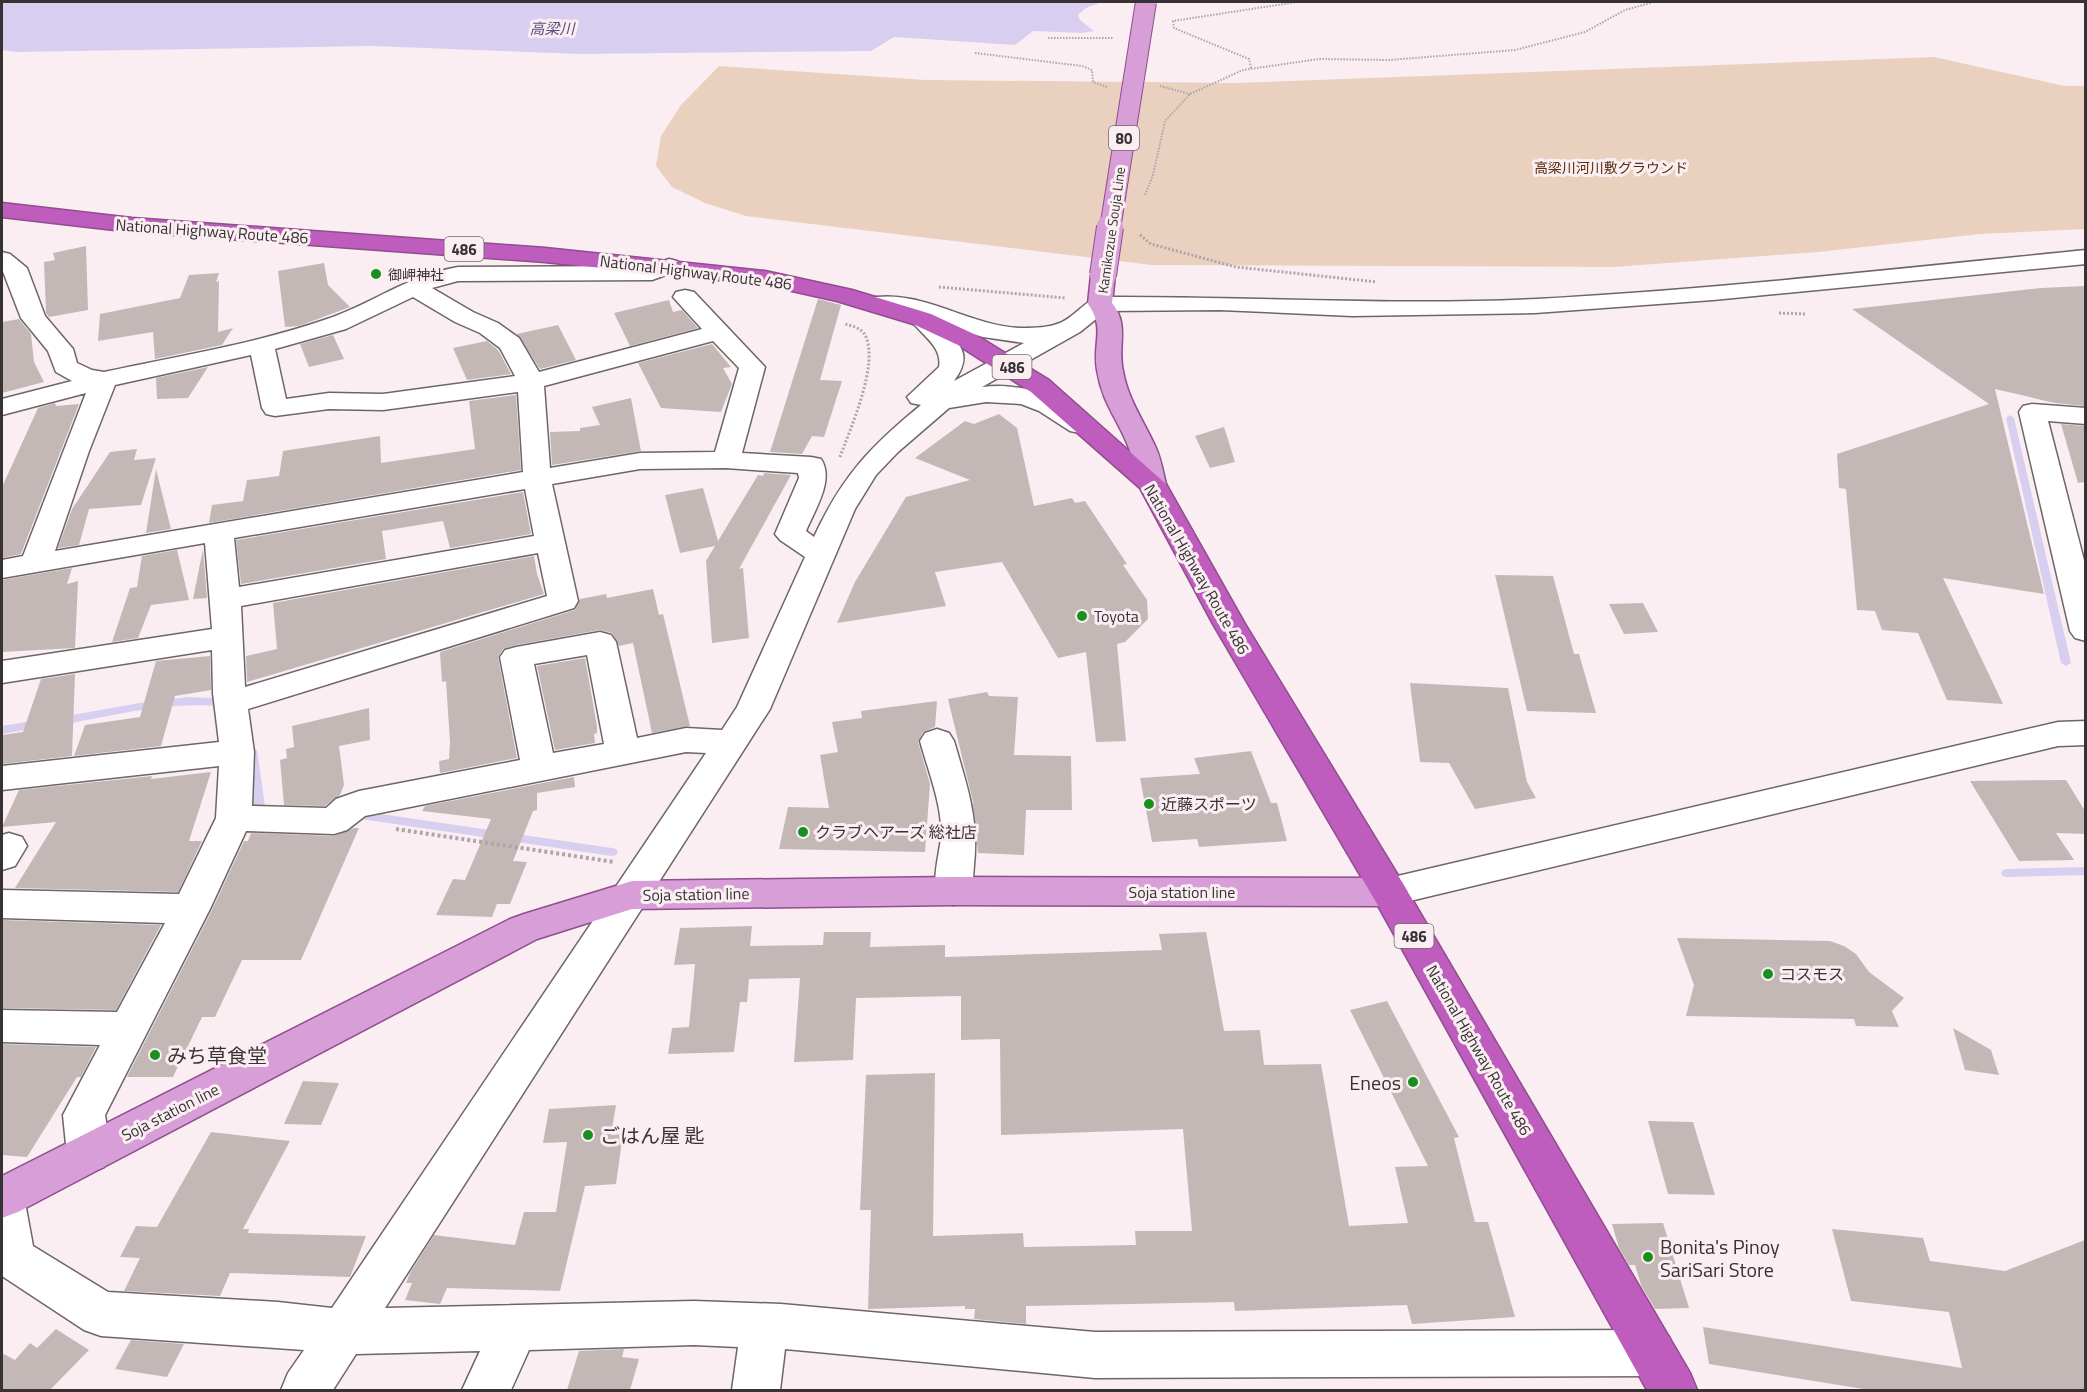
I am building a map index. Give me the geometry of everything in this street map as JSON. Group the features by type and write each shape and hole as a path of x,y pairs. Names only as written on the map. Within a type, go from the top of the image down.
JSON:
{"highway":[{"name":"National Highway Route 486","path":"2,210 132,225 669,266 765,278 875,304 922,319 1006,363 1040,386 1152,484 1229,624 1389,892 1662,1372"}],"main road":[{"name":"Kamikozue Souja Line","path":"1146,2 1100,304 1110,317 1109,368 1114,388 1121,409 1143,449 1152,484"},
{"name":"Soja station line","path":"2,1198 625,879 953,891 1389,892"}],"street":[{"path":"305,1390 345,1332 625,879 732,742 753,709 841,509 865,471 888,446 933,406 1071,327 1100,304 1220,303 1352,309 1535,306 1713,292 2085,257"},
{"path":"2,259 15,268 33,318 60,349 65,367 85,377 104,380"},
{"path":"2,407 104,380 262,345 337,324 434,278 458,274 652,273 669,266"},
{"path":"235,700 562,601 537,478 531,382 510,343 489,328 464,317 414,287"},
{"path":"685,297 752,367 726,460"},
{"path":"875,304 909,305 998,335 1040,334 1071,327"},
{"path":"888,446 885,430 895,416 941,380 951,369 955,359 951,348 922,319"},
{"path":"262,345 275,408 329,401 383,402 531,382 719,332"},
{"path":"36,562 75,451 104,380"},
{"path":"933,406 986,394 1021,395 1046,404 1071,421 1093,430"},
{"path":"2085,416 2032,412 2085,631"},
{"path":"2,569 640,461 726,460 811,465 813,478 790,534 821,554"},
{"path":"89,1154 84,1115 192,909 234,818 237,752 235,700 219,532"},
{"path":"225,599 549,542"},
{"path":"2,672 228,637"},
{"path":"539,768 516,657 600,642 623,753"},
{"path":"1389,892 2058,734 2085,734"},
{"path":"234,818 341,815 440,790 451,785 686,740 732,742"},
{"path":"937,741 953,797 959,834 953,891"},
{"path":"2,778 237,752"},
{"path":"2,904 192,909"},
{"path":"2,1026 129,1029"},
{"path":"2,1198 7,1263 101,1314 278,1324 345,1332 694,1323 764,1325 1095,1355 1662,1372"},
{"path":"756,1390 764,1325"},
{"path":"486,1390 515,1328"}],"path":[{"path":"1251,68 1249,59 1174,28 1173,21 1297,2"},
{"path":"1142,204 1153,175 1166,121 1190,94 1251,68 1319,59 1389,60 1515,50 1585,32 1625,10 1653,2"},
{"path":"975,52 1082,66 1092,70 1093,82 1108,87"},
{"path":"1158,86 1190,94"},
{"path":"1140,225 1140,235 1151,244 1196,258 1236,267 1380,282"},
{"path":"936,286 1067,298"},
{"path":"1770,313 1806,314"},
{"path":"839,459 870,358 867,337 862,331 844,323"},
{"path":"341,815 625,879"}],"green space":[{"name":"高梁川河川敷グラウンド","path":"1934,57 2064,86 2085,86 2085,229 1980,234 1818,252 1613,267 1152,265 746,216 705,203 672,187 656,166 661,136 681,105 719,66 926,80 1238,83"}],"water":[{"name":"高梁川","path":"2,2 1102,2 1086,8 1078,15 1080,20 1094,31 1081,33 1033,31 1015,45 894,37 871,51 579,54 372,46 17,52 2,50"}],"building":[{"path":"86,246 88,310 49,317 46,313 44,262 55,260 53,253"},
{"path":"324,263 328,285 350,307 299,326 285,327 278,271"},
{"path":"219,273 216,282 219,281 218,332 233,328 222,345 155,359 153,332 98,341 100,314 180,298 189,275"},
{"path":"2085,286 2085,406 2055,403 1995,389 2044,594 1943,578 2003,704 1947,700 1918,633 1882,630 1875,611 1857,610 1846,489 1839,488 1837,454 1989,404 1852,309 2041,288"},
{"path":"818,299 841,305 820,380 842,381 824,437 812,436 802,454 770,452"},
{"path":"669,300 673,312 682,310 698,328 630,346 614,313"},
{"path":"19,319 31,334 34,362 44,382 2,393 2,322"},
{"path":"558,325 576,360 540,369 517,334"},
{"path":"333,335 344,359 309,367 300,344"},
{"path":"487,341 498,350 511,374 467,380 453,348"},
{"path":"712,344 731,367 723,368 732,384 721,412 661,408 638,363"},
{"path":"208,367 188,398 157,399 156,378"},
{"path":"516,395 521,470 209,523 212,505 243,501 247,480 279,476 283,451 380,436 381,463 475,449 469,401"},
{"path":"631,398 641,451 552,465 550,432 580,431 580,428 600,425 592,407"},
{"path":"55,403 56,406 79,404 21,554 2,558 2,487 38,408"},
{"path":"999,414 1017,428 1034,506 1072,498 1075,503 1085,501 1127,564 1123,565 1147,600 1148,619 1125,642 1117,644 1126,741 1096,742 1086,652 1058,658 1002,562 935,572 946,606 837,623 855,582 906,497 970,480 915,458 965,421 974,424"},
{"path":"2061,424 2085,426 2085,482 2078,483"},
{"path":"1224,427 1235,462 1210,468 1195,436"},
{"path":"137,449 134,460 156,458 141,505 89,509 79,545 58,548 72,509 110,452"},
{"path":"156,469 171,529 146,533"},
{"path":"764,473 791,475 739,569 743,568 749,638 712,643 706,561 715,546 680,553 665,495 703,488 718,541 758,475 763,476"},
{"path":"523,492 531,534 450,548 443,521 382,531 386,559 241,584 236,540"},
{"path":"203,549 207,598 193,599"},
{"path":"177,550 189,600 151,605 138,638 112,642 130,588 137,587 142,556"},
{"path":"534,556 544,594 247,682 246,656 277,649 273,603"},
{"path":"72,568 67,584 78,581 75,648 2,652 2,580"},
{"path":"1495,575 1553,576 1574,654 1579,654 1596,713 1527,711"},
{"path":"653,589 659,615 663,614 690,726 652,733 633,643 619,646 612,633 600,630 516,645 503,649 498,657 517,758 440,773 439,761 449,759 450,742 446,681 442,682 440,652 575,610 580,599 606,594 607,598"},
{"path":"1643,603 1658,632 1624,634 1609,604"},
{"path":"210,656 211,690 175,696 161,746 74,756 85,725 140,717 156,661"},
{"path":"585,658 597,726 597,733 594,734 595,743 555,750 537,666"},
{"path":"75,674 72,756 2,764 2,735 23,732 41,679"},
{"path":"1410,683 1508,688 1527,782 1536,798 1475,809 1449,763 1420,762"},
{"path":"987,692 989,696 1018,697 1014,755 1071,756 1072,810 1026,810 1024,855 978,853 973,802 948,699"},
{"path":"937,701 935,727 923,732 918,742 930,784 925,852 779,849 788,807 829,808 820,755 838,752 832,722 862,718 861,711"},
{"path":"369,708 370,740 339,746 344,785 340,795 325,806 284,805 280,760 287,758 286,749 294,747 292,726"},
{"path":"1251,751 1271,803 1277,803 1287,841 1199,847 1197,839 1152,842 1140,778 1200,774 1194,758"},
{"path":"211,772 189,841 202,841 178,892 15,888 56,822 2,827 19,790"},
{"path":"574,777 575,787 537,793 537,810 533,811 513,861 527,862 510,904 497,904 492,917 436,915 453,879 465,880 491,819 422,811 425,806"},
{"path":"2066,780 2085,811 2085,834 2056,833 2074,860 2019,861 1970,781"},
{"path":"359,828 301,960 242,960 215,1017 202,1017 173,1077 127,1077 212,910 244,841 248,841 251,833 334,836"},
{"path":"2,920 161,925 116,1010 2,1008"},
{"path":"752,926 750,946 823,945 824,932 871,932 870,947 945,945 945,957 1162,950 1159,934 1206,932 1224,1031 1260,1030 1264,1065 1321,1064 1349,1226 1408,1223 1395,1167 1428,1166 1350,1010 1387,1001 1459,1137 1454,1138 1475,1222 1488,1222 1515,1317 1412,1324 1407,1305 1235,1311 1234,1302 1026,1306 1026,1324 974,1319 975,1309 965,1309 965,1306 868,1309 871,1210 860,1210 866,1075 935,1073 933,1236 1023,1233 1024,1247 1136,1245 1135,1231 1192,1231 1183,1129 1001,1135 1000,1039 961,1040 961,996 856,998 853,1060 794,1062 800,978 749,979 747,1002 740,1002 734,1052 668,1054 672,1028 689,1027 695,964 674,965 680,928"},
{"path":"1677,938 1830,941 1844,946 1856,954 1869,972 1904,998 1892,1011 1899,1027 1856,1026 1854,1019 1686,1016 1694,985"},
{"path":"1953,1028 1991,1050 1999,1075 1965,1070"},
{"path":"2,1044 96,1047 81,1077 77,1077 27,1157 2,1155"},
{"path":"303,1081 339,1083 321,1125 284,1124"},
{"path":"616,1105 611,1135 623,1134 616,1184 585,1186 560,1291 447,1288 440,1304 405,1300 412,1283 406,1283 410,1273 434,1235 515,1245 524,1212 556,1212 567,1142 543,1143 549,1109"},
{"path":"1648,1121 1693,1122 1715,1195 1668,1194"},
{"path":"211,1132 290,1141 243,1229 249,1229 248,1233 366,1236 350,1277 230,1273 220,1296 124,1291 140,1258 120,1257 136,1226 157,1227"},
{"path":"1663,1223 1689,1308 1655,1309 1641,1285 1635,1265 1629,1265 1619,1248 1612,1224"},
{"path":"1832,1229 1923,1238 1930,1261 2005,1271 2085,1240 2085,1390 1870,1390 1709,1364 1703,1327 1962,1368 1949,1312 1851,1301"},
{"path":"56,1329 89,1350 50,1390 2,1390 2,1353 15,1360 30,1343 37,1348"},
{"path":"131,1340 184,1344 167,1377 115,1369"},
{"path":"624,1349 622,1357 639,1359 630,1390 567,1390 579,1351"}],"waterway":[{"path":"2010,418 2066,663"},
{"path":"61,721 167,703 189,701 227,703"},
{"path":"2,730 37,724"},
{"path":"252,750 260,810 270,811"},
{"path":"354,814 612,852"},
{"path":"2007,873 2086,871"}],"place":[{"name":"御岬神社","path":"376,274"},
{"name":"Toyota","path":"1082,616"},
{"name":"近藤スポーツ","path":"1149,804"},
{"name":"クラブヘアーズ 総社店","path":"803,832"},
{"name":"コスモス","path":"1768,974"},
{"name":"みち草食堂","path":"155,1055"},
{"name":"Eneos","path":"1413,1082"},
{"name":"ごはん屋 匙","path":"588,1135"},
{"name":"Bonita's Pinoy SariSari Store","path":"1648,1257"}]}
